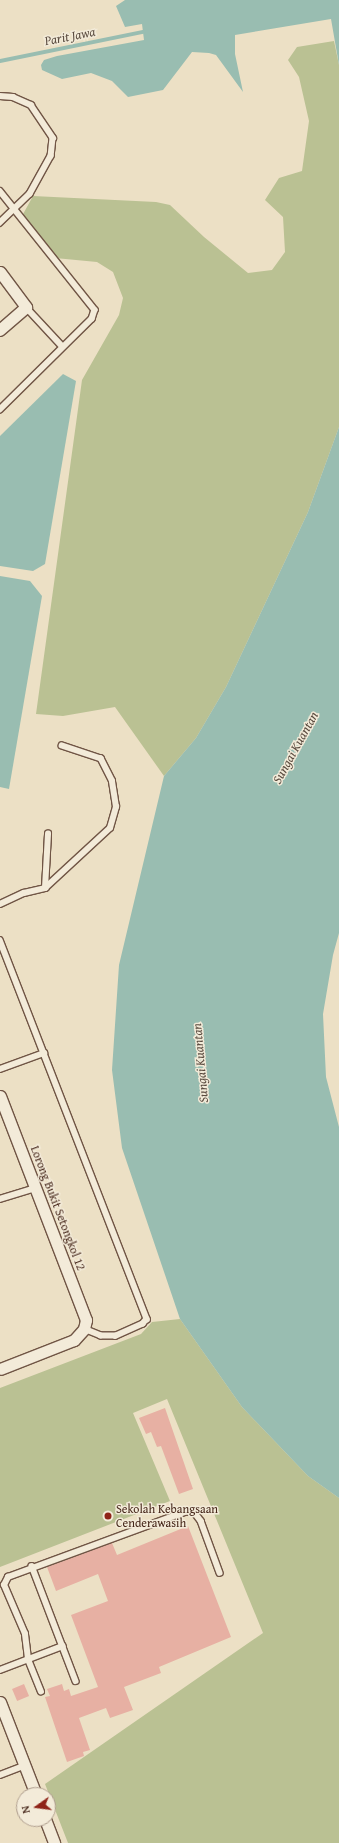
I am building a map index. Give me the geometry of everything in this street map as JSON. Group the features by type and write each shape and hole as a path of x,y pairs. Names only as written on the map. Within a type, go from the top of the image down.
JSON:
{"street":[{"path":"0,272 26,307 0,330"},
{"name":"Lorong Bukit Setongkol 12","path":"0,1096 81,1302 86,1320 84,1330"},
{"path":"0,1369 69,1342 84,1330"},
{"path":"0,1702 33,1787"},
{"path":"48,1827 54,1843"}],"lane":[{"path":"0,96 13,97 31,106 53,138 51,156 37,183 15,210 0,223"},
{"path":"0,191 95,310 92,319 0,410"},
{"path":"26,307 63,347"},
{"path":"0,904 24,893 46,888 110,828 116,807 112,781 101,759 62,746"},
{"path":"46,888 48,834"},
{"path":"0,940 147,1318 143,1324 116,1336 101,1336 84,1330"},
{"path":"0,1069 44,1053"},
{"path":"0,1199 36,1188"},
{"path":"41,1692 28,1659 25,1634 4,1586 8,1577 32,1566 187,1511 195,1513 201,1521 220,1573"},
{"path":"32,1566 76,1681"},
{"path":"0,1670 63,1646"},
{"path":"0,1775 24,1766"}],"green space":[{"path":"334,41 339,65 339,427 308,512 226,687 196,738 164,776 115,707 63,716 36,714 82,380 119,315 123,298 113,272 97,262 55,258 22,216 33,196 156,202 170,205 204,237 248,273 272,270 285,252 283,217 265,200 279,178 302,171 309,121 299,77 288,60 297,47"},
{"path":"180,1319 242,1407 308,1476 339,1498 339,1843 68,1843 56,1812 56,1787 46,1787 45,1784 263,1633 167,1399 133,1413 170,1501 0,1567 0,1388 141,1334 152,1322"}],"water":[{"path":"125,0 339,0 339,65 331,19 235,35 235,54 243,92 216,55 209,53 192,52 163,90 128,97 112,81 91,73 62,79 42,70 41,65 44,60 57,56 144,40 142,24 125,27 116,6"},
{"path":"63,374 76,381 45,564 33,571 0,566 0,436"},
{"name":"Sungai Kuantan","path":"339,427 339,933 333,955 323,1014 326,1077 339,1127 339,1498 308,1476 242,1407 180,1319 122,1148 112,1070 119,965 164,776 196,738 226,687 308,512"},
{"path":"0,576 30,581 42,596 9,789 0,787"}],"building":[{"path":"165,1408 193,1489 179,1494 161,1446 157,1447 151,1432 146,1434 139,1418"},
{"path":"188,1526 231,1637 159,1667 161,1673 124,1687 133,1710 110,1718 106,1708 79,1718 90,1750 83,1752 84,1756 67,1762 45,1697 50,1696 47,1689 62,1684 64,1691 69,1689 71,1696 98,1687 71,1615 108,1601 98,1574 56,1591 47,1567 112,1543 117,1555"},
{"path":"24,1684 29,1696 17,1701 12,1689"}],"waterway":[{"name":"Parit Jawa","path":"0,61 143,32"}],"place":[{"name":"Sekolah Kebangsaan Cenderawasih","path":"108,1516"}]}
